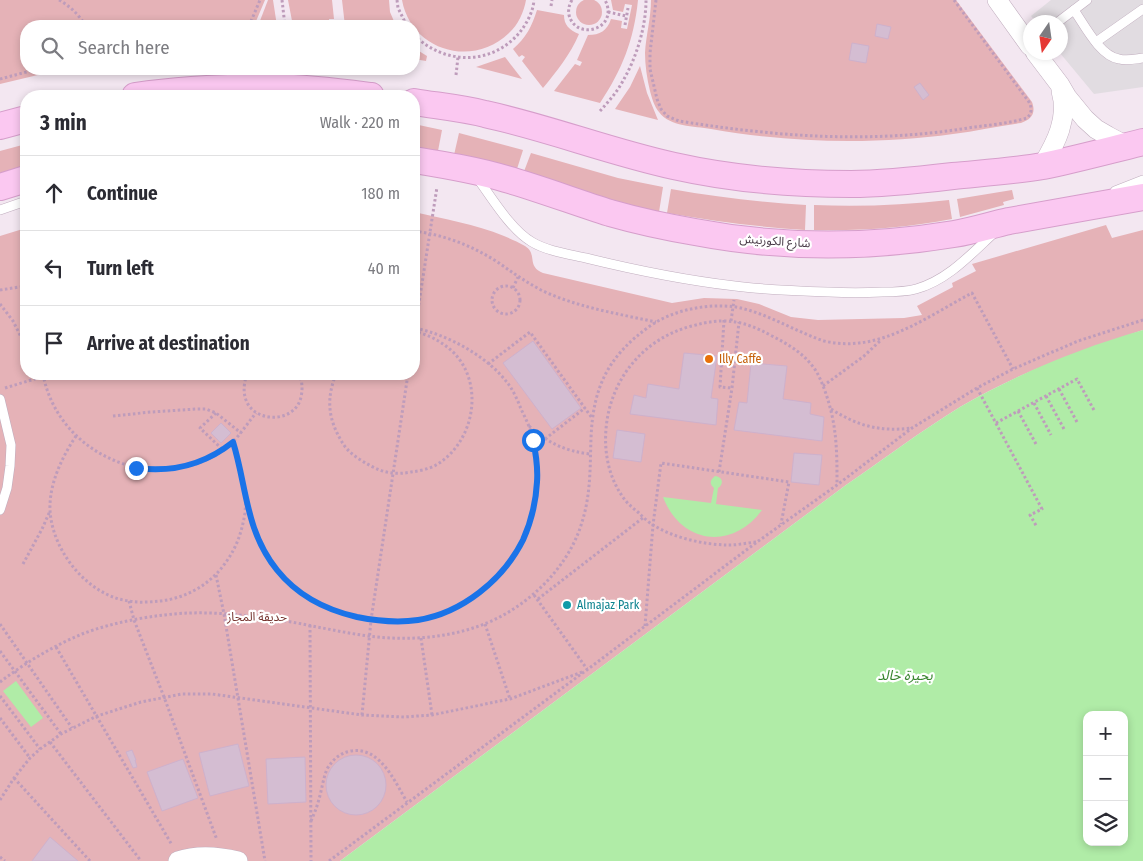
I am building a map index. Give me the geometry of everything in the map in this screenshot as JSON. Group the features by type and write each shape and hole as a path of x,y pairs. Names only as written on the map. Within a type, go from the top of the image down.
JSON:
{"main road":[{"path":"184,90 277,87 299,90"},
{"path":"420,103 451,107 521,123 624,154 676,167 719,175 808,183 896,182 976,174 1042,166 1135,144"},
{"path":"0,126 20,120"},
{"name":"شارع الكورنيش","path":"420,161 472,170 612,214 654,224 696,233 740,239 800,243 870,243 956,234 1007,222 1143,197"},
{"path":"0,187 20,181"}],"street":[{"path":"997,0 1023,36"},
{"path":"1041,60 1067,97 1096,129 1108,136 1135,144"},
{"path":"1042,166 1052,149 1061,127 1064,105 1060,85"},
{"path":"179,860 209,856 231,859"}],"lane":[{"path":"1067,15 1087,0"},
{"path":"1096,42 1143,9"},
{"path":"1074,10 1106,54 1113,58 1126,60 1143,58"},
{"path":"472,170 520,234 542,247 671,277 736,286 790,291 847,293 904,292 915,290 947,275 1007,222"},
{"path":"1082,208 1143,180"},
{"path":"0,210 20,203"},
{"path":"0,399 11,445 7,488 0,510"}],"path":[{"path":"58,0 77,13 82,20"},
{"path":"252,20 260,0"},
{"path":"282,0 284,20"},
{"path":"397,0 398,8 404,20"},
{"path":"420,41 432,50 458,58 471,58 496,51 508,44 528,20 534,0"},
{"path":"551,6 552,0"},
{"path":"572,0 569,9 571,20 584,30 600,27 607,18 608,7 605,0"},
{"path":"600,110 613,96 631,65 640,39 646,0"},
{"path":"656,0 650,69 661,109 667,116 679,121 760,132 857,137 952,131 1027,118 1031,110 1029,102 954,0"},
{"path":"625,25 628,8"},
{"path":"608,12 626,16"},
{"path":"456,75 458,58"},
{"path":"0,78 20,73"},
{"path":"420,294 441,164"},
{"path":"420,232 446,238 479,251 518,277 544,291 573,302 656,322"},
{"path":"513,288 518,277"},
{"path":"731,321 736,286"},
{"path":"0,290 20,287"},
{"path":"501,287 513,288 520,297 518,308 514,312 502,314 493,307 493,295 501,287"},
{"path":"0,682 27,663 82,634 153,616 190,613 224,614 280,620 370,636 421,638 485,624 506,614 534,594 559,568 576,538 586,504 590,471 592,419 600,384 614,360 625,347 656,322 676,313 694,308 733,307 758,313 816,339 833,344 854,344 883,339 913,326 972,293 1013,370"},
{"path":"0,304 13,321 20,335"},
{"path":"724,320 720,387 732,388"},
{"path":"757,542 730,545 702,543 685,539 653,525 626,502 616,488 606,458 606,421 610,402 620,379 635,360 666,335 682,328 699,324 724,320 739,322 768,334 802,355 814,368 832,409 836,430 837,485"},
{"path":"329,861 912,428 977,388 1013,370 1078,341 1143,320"},
{"path":"719,472 732,388 739,322"},
{"path":"233,442 250,518 261,544 277,570 310,599 327,608 346,614 388,622 419,620 461,605 485,588 508,562 523,540 535,501 536,459 529,425 509,385 488,364 461,345 430,331 420,330"},
{"path":"334,380 329,402 330,417 344,447 356,457 378,470 393,474 419,471 436,465 449,455 460,442 471,413 473,396 469,379 453,352 428,335 420,332"},
{"path":"488,364 530,332 592,419"},
{"path":"823,386 864,356 883,339"},
{"path":"996,423 1077,379 1095,412"},
{"path":"0,389 25,380"},
{"path":"45,380 54,407 76,436 108,459 151,470 180,468 208,458 223,450 233,442 256,413"},
{"path":"245,380 244,395 248,405 256,413 268,417 281,417 292,411 300,400 303,388 300,380"},
{"path":"362,716 371,620 407,380"},
{"path":"977,388 1042,509 1030,515 1037,527"},
{"path":"1059,389 1077,422"},
{"path":"1046,396 1064,429"},
{"path":"1034,403 1051,435"},
{"path":"545,439 585,408"},
{"path":"113,416 206,409 216,413 241,432"},
{"path":"832,409 846,419 862,425 880,429 897,430 912,428"},
{"path":"1018,411 1036,444"},
{"path":"216,413 200,428 223,450"},
{"path":"529,425 545,439 563,449 590,454"},
{"path":"76,436 61,461 51,494 50,511 55,532 70,564 83,578 99,590 112,596 129,601 158,601 183,596 198,589 216,575 231,555 242,530 246,501"},
{"path":"644,626 661,462 789,482 781,525"},
{"path":"23,564 50,511"},
{"path":"538,599 644,517"},
{"path":"216,575 265,861"},
{"path":"534,594 588,669"},
{"path":"129,601 134,620 164,697 231,859"},
{"path":"0,624 72,728"},
{"path":"485,624 510,699"},
{"path":"310,625 311,861"},
{"path":"421,638 432,714"},
{"path":"56,647 179,860"},
{"path":"0,651 61,734"},
{"path":"0,800 30,758 61,734 97,716 122,707 164,697 199,694 362,716 396,717 432,714 510,699 588,669"},
{"path":"0,696 40,749"},
{"path":"0,718 30,758"},
{"path":"50,742 140,861"},
{"path":"310,824 328,769 333,760 340,754 348,752 367,753 376,758 388,770 408,802"},
{"path":"14,778 90,861"},
{"path":"0,857 5,861"}],"green space":[{"path":"589,-1 598,3 602,12 598,21 589,25 580,21 576,12 580,3"},
{"path":"0,0 265,0 257,20 20,20 20,75 38,75 0,84"},
{"path":"268,0 273,0 276,20 260,20"},
{"path":"288,0 332,0 334,19 292,20"},
{"path":"342,0 389,0 390,12 393,20 344,20"},
{"path":"402,0 526,0 520,18 509,33 494,44 478,50 461,52 445,49 430,42 420,34 420,20 410,20"},
{"path":"611,0 638,0 626,54 608,91 600,103 554,91 575,64 580,66 582,62 577,60 588,35 603,32 611,19 622,21 621,28 627,29 632,5 625,4 623,12 613,10"},
{"path":"651,0 956,0 1032,102 1033,112 1028,120 1021,123 923,138 863,141 801,140 741,134 669,121 654,105 648,82 645,53"},
{"path":"537,10 564,15 568,27 579,34 567,56 543,88 522,61 525,57 522,55 519,57 513,49 522,41"},
{"path":"420,52 427,56 426,61 420,60"},
{"path":"505,57 522,79 476,67"},
{"path":"640,66 647,93 658,120 615,109 630,87"},
{"path":"420,125 442,130 438,151 420,148"},
{"path":"459,133 523,150 516,172 454,155"},
{"path":"20,146 20,167 0,174 0,151"},
{"path":"531,153 618,178 663,187 659,212 613,201 523,174"},
{"path":"671,189 738,199 806,205 805,230 701,219 667,213"},
{"path":"1012,190 1014,199 1003,202 1004,205 960,217 957,199"},
{"path":"949,200 952,219 883,228 814,230 814,205 882,205"},
{"name":"حديقة المجاز","path":"420,213 482,228 525,246 531,253 535,267 543,273 672,303 704,298 737,299 759,304 791,317 818,320 904,318 922,315 917,306 953,287 952,283 976,271 972,264 1106,225 1112,238 1143,230 1143,330 1026,373 960,407 931,426 846,485 340,861 0,861 0,236 20,230 20,380 420,380"}],"shaded area":[{"path":"1051,0 1143,0 1143,87 1094,94 1066,60 1068,60 1068,15 1032,15"}],"water":[{"name":"بحيرة خالد","path":"1143,330 1143,861 340,861 846,485 931,426 982,395 1026,373 1072,354"},
{"path":"715,476 722,481 718,488 716,504 762,510 750,523 736,532 722,536 694,533 682,525 671,513 663,497 711,503 714,488 711,482"},
{"path":"16,681 43,718 31,727 3,691"}],"building":[{"path":"877,24 891,27 888,39 875,36"},
{"path":"852,43 869,46 866,63 849,60"},
{"path":"920,83 929,95 923,100 914,87"},
{"path":"533,341 581,408 552,429 503,363"},
{"path":"684,353 717,356 711,398 718,399 716,425 630,414 634,395 646,398 648,384 679,389"},
{"path":"751,363 787,366 783,399 811,403 810,414 824,417 822,441 734,430 739,402 747,403"},
{"path":"221,423 231,433 221,443 211,433"},
{"path":"617,430 645,434 641,462 613,458"},
{"path":"794,453 822,455 819,485 791,482"},
{"path":"238,744 249,786 210,796 199,753"},
{"path":"132,750 137,767 133,768 126,752"},
{"path":"350,755 362,755 373,760 381,768 386,779 384,797 373,810 362,815 350,815 339,810 331,802 326,791 326,779 331,768 339,760"},
{"path":"305,757 306,802 268,804 266,759"},
{"path":"183,759 198,798 162,811 147,772"},
{"path":"50,837 78,861 32,861"}],"place":[{"name":"Illy Caffe","path":"709,359"},
{"name":"Almajaz Park","path":"567,605"}],"route":[{"path":"136,468 151,470 180,468 208,458 233,442 250,518 257,536 277,570 310,599 327,608 371,620 405,621 432,617 461,605 485,588 500,574 513,557 523,540 535,501 537,480 533,440"}]}
